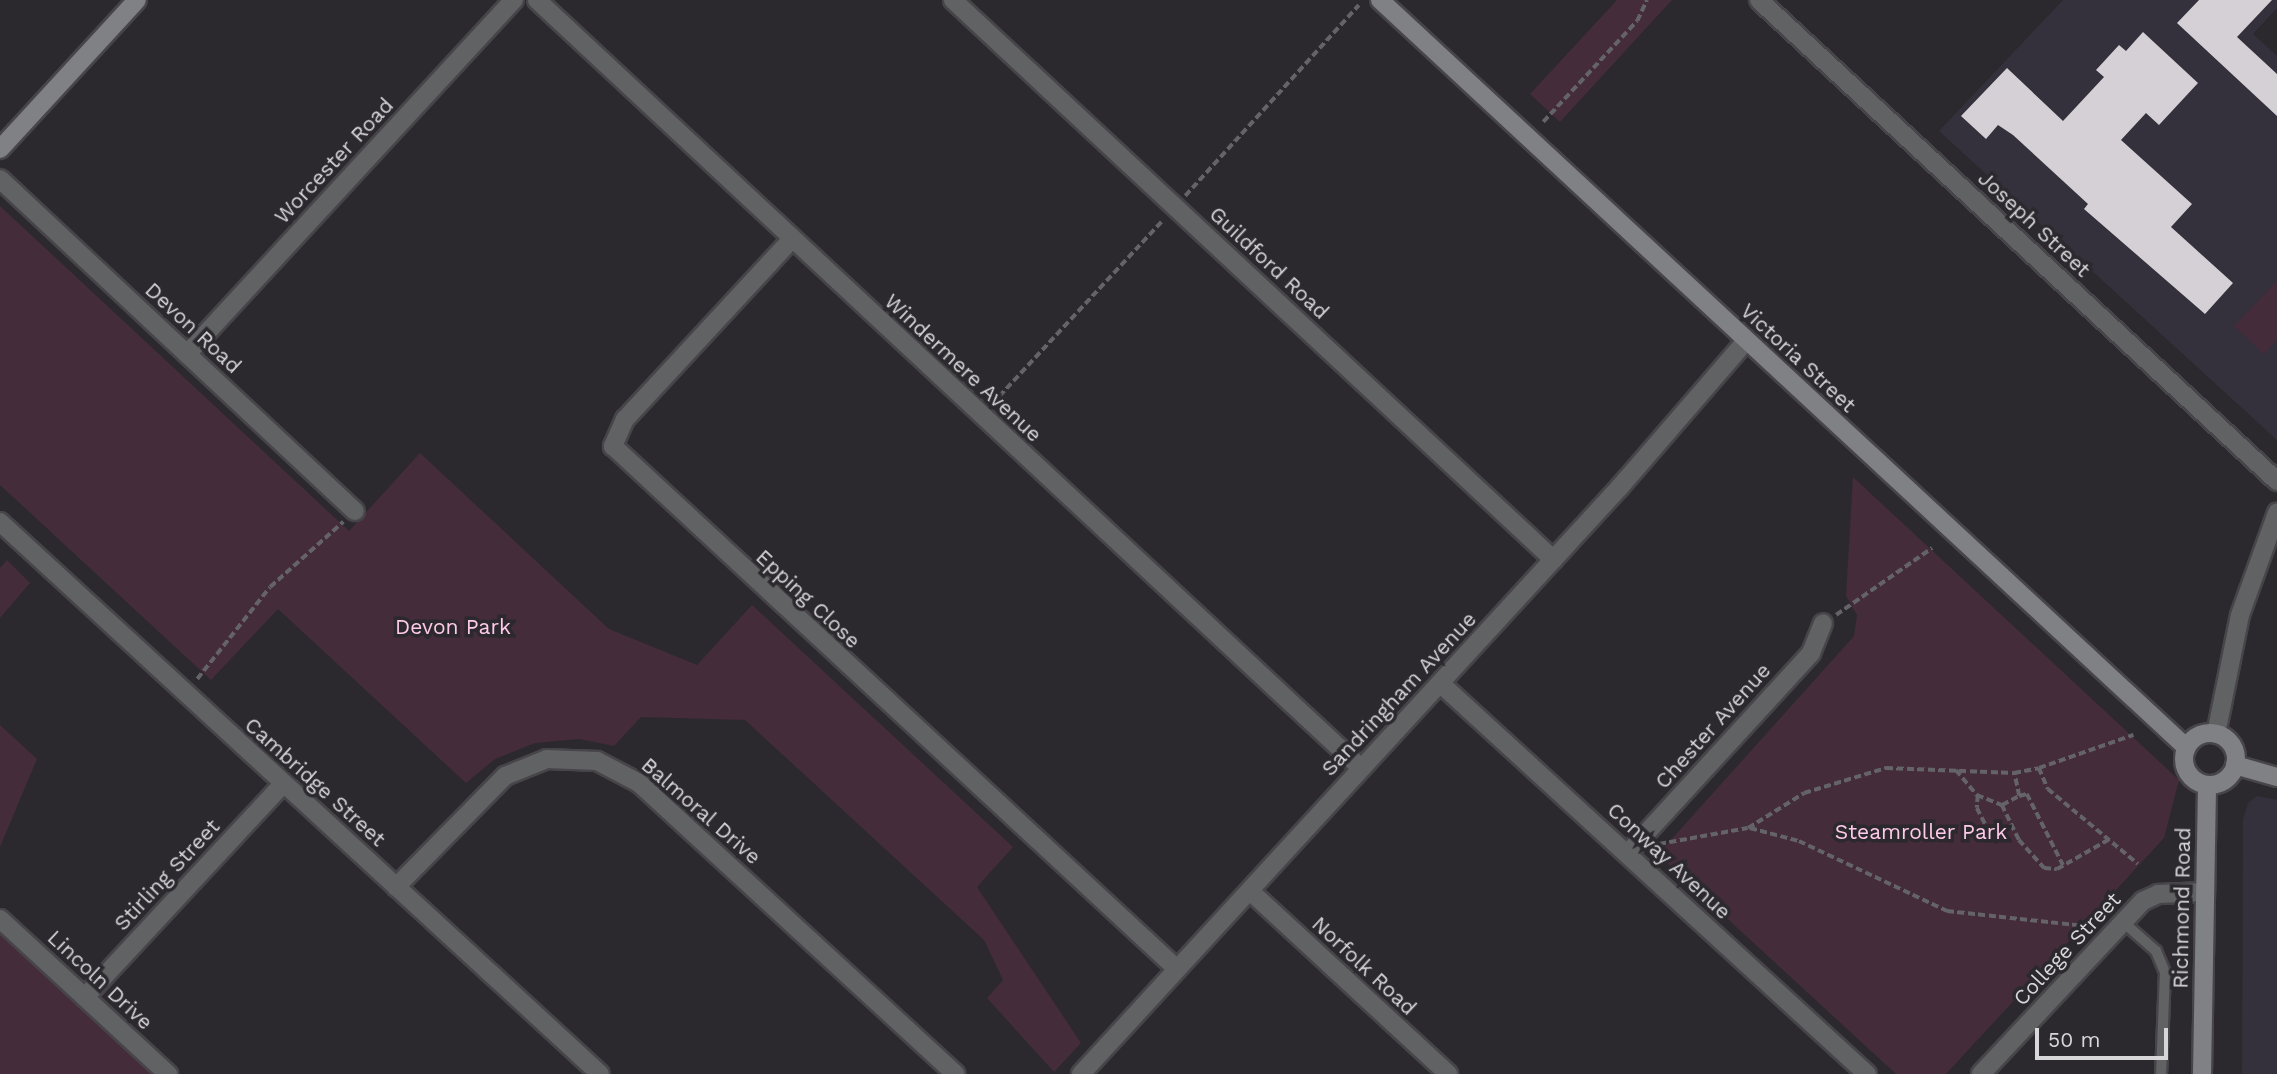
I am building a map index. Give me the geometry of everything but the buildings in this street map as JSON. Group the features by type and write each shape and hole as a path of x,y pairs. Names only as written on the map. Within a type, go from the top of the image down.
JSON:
{"street":[{"path":"0,149 137,0"},
{"name":"Worcester Road","path":"187,354 514,0"},
{"name":"Windermere Avenue","path":"537,0 790,240 1361,768"},
{"name":"Guildford Road","path":"953,0 1554,560"},
{"name":"Victoria Street","path":"1380,0 2187,748"},
{"name":"Joseph Street","path":"1759,0 2277,481"},
{"name":"Devon Road","path":"0,179 355,511"},
{"name":"Epping Close","path":"790,240 625,419 613,446 1177,969"},
{"name":"Sandringham Avenue","path":"1081,1074 1554,560 1746,341"},
{"path":"2216,734 2240,615 2277,513"},
{"name":"Cambridge Street","path":"0,522 600,1074"},
{"name":"Chester Avenue","path":"1628,853 1811,653 1823,623"},
{"name":"Conway Avenue","path":"1440,683 1867,1074"},
{"path":"2216,734 2234,750 2235,765 2221,783 2207,785 2187,771 2187,748 2199,736 2216,734"},
{"name":"Balmoral Drive","path":"396,887 505,776 547,759 597,761 639,782 956,1074"},
{"path":"2235,765 2277,777"},
{"name":"Stirling Street","path":"85,998 283,784"},
{"name":"Richmond Road","path":"2202,1074 2207,785"},
{"name":"Norfolk Road","path":"1250,891 1448,1074"},
{"name":"College Street","path":"1982,1074 2123,922 2152,895 2204,892"},
{"name":"Lincoln Drive","path":"0,919 168,1074"}],"lane":[{"name":"Richmond Road","path":"2123,922 2156,951 2165,972 2161,1074"}],"path":[{"path":"1543,122 1637,21 1647,0"},
{"path":"1181,200 1359,5"},
{"path":"981,416 1168,214"},
{"path":"187,694 233,628 355,511"},
{"path":"1823,623 1932,548"},
{"path":"1641,838 1650,844 1677,844 1748,828 1804,793 1860,773 1886,768 2014,773 2039,768 2133,735"},
{"path":"2039,768 2048,789 2138,864"},
{"path":"1956,770 1978,795 2002,806 2039,865 2050,870 2108,840"},
{"path":"2014,773 2019,796"},
{"path":"2002,806 2027,794 2063,865"},
{"path":"1978,795 1977,808 1991,835 2012,825"},
{"path":"1748,828 1799,841 1947,911 2086,926"}],"shaded area":[{"path":"2063,0 2277,0 2277,8 2253,34 2277,56 2277,440 1939,131"},
{"path":"2257,796 2277,800 2277,1074 2242,1074 2243,819 2248,803"}],"green space":[{"path":"1617,0 1672,0 1560,122 1530,94"},
{"name":"Devon Park","path":"0,206 349,531 420,453 609,629 697,665 752,605 1013,847 977,887 1081,1043 1054,1072 987,998 1003,980 984,940 745,720 641,717 614,746 579,739 535,743 495,759 466,783 278,609 211,680 0,485"},
{"path":"2277,281 2277,340 2264,354 2234,326"},
{"name":"Steamroller Park","path":"1853,477 2179,780 2164,838 1946,1074 1896,1074 1668,864 1661,851 1854,636 1857,615 1846,596"},
{"path":"7,560 30,583 0,618 0,568"},
{"path":"0,725 37,759 0,847"},
{"path":"0,933 153,1074 0,1074"}]}
